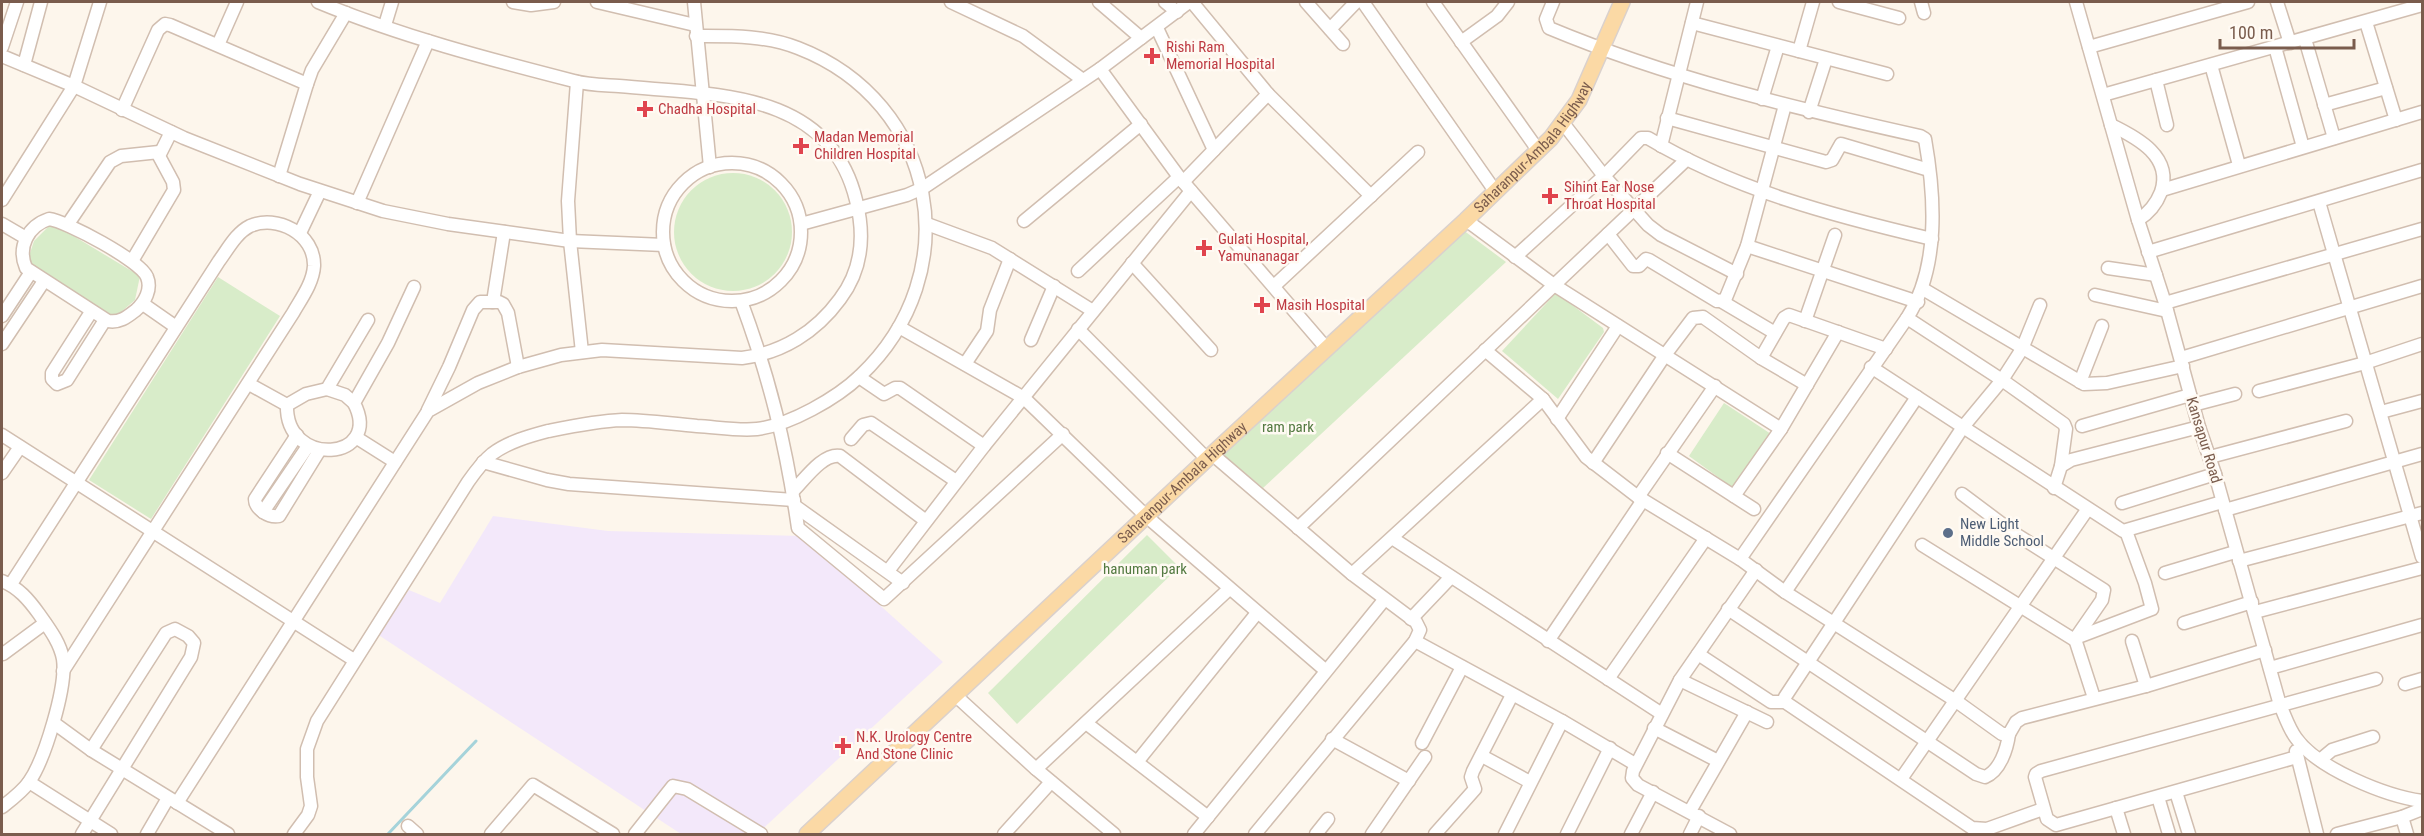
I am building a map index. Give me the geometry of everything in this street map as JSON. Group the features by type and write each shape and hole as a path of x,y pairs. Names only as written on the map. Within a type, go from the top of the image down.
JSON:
{"main road":[{"name":"Saharanpur-Ambala Highway","path":"807,834 1209,456 1466,220 1538,150 1563,123 1579,100 1622,2"}],"street":[{"path":"2,47 17,2"},
{"path":"24,65 41,2"},
{"path":"2,200 74,86 100,2"},
{"path":"218,45 237,2"},
{"path":"318,2 429,40 577,82 703,94 758,102 792,115 828,143 849,176 859,209 862,240 859,262 846,292 811,330 790,344 762,356 742,358 602,350 561,355 518,367 462,390 428,411"},
{"path":"385,26 392,2"},
{"path":"513,2 531,5 554,2"},
{"path":"294,834 308,815 311,806 306,764 307,749 317,721 468,482 483,462 495,452 522,438 602,422 625,420 748,429 780,423 831,398 859,377 899,327 920,281 927,224 923,188 902,138 888,115 865,90 831,64 781,43 696,31 597,2"},
{"path":"694,2 710,167"},
{"path":"951,2 1023,36 1083,80"},
{"path":"1099,2 1141,38"},
{"path":"1165,2 1177,12"},
{"path":"801,224 907,195 923,188 1100,69 1191,2 1268,94 1371,196"},
{"path":"1306,2 1343,44"},
{"path":"1330,29 1356,2"},
{"path":"1363,2 1495,191"},
{"path":"1433,2 1538,150"},
{"path":"1461,42 1497,16 1508,2"},
{"path":"1553,2 1546,19 1549,28 1602,50 1678,75 1809,112 1925,139 1929,170 1932,239 1923,289 1918,302 1740,559"},
{"path":"1661,146 1697,2"},
{"path":"1799,51 1813,2"},
{"path":"1839,2 1899,18"},
{"name":"Kansapur Road","path":"2076,2 2138,220 2166,307 2199,427 2254,607 2280,705 2298,741 2320,760 2377,790 2403,799 2422,801"},
{"path":"2089,47 2248,2"},
{"path":"2277,2 2290,43"},
{"path":"2103,95 2422,5"},
{"path":"279,176 312,70 346,13"},
{"path":"2366,22 2396,120"},
{"path":"1692,23 1887,75"},
{"path":"122,110 161,26 170,25 307,84"},
{"path":"1157,28 1214,150"},
{"path":"2305,39 2334,138"},
{"path":"357,203 429,40"},
{"path":"1762,99 1778,46"},
{"path":"2275,47 2303,147"},
{"path":"2,56 74,86 171,132 279,176 357,203 409,217 504,232 570,241 664,245"},
{"path":"1809,112 1826,58"},
{"path":"2211,65 2239,165"},
{"path":"1100,69 1184,183 1327,350"},
{"path":"2156,80 2167,124"},
{"path":"577,82 568,176 570,241 582,352"},
{"path":"2324,105 2386,88"},
{"path":"1078,271 1184,183 1268,94"},
{"path":"1721,301 1728,296 1747,246 1776,146 1785,105"},
{"path":"2162,190 2239,165 2422,112"},
{"path":"1667,118 1776,146 1826,162 1832,160 1841,144 1929,170"},
{"path":"1563,123 1604,176 1648,225 1661,235 1737,274"},
{"path":"1024,221 1141,124"},
{"path":"2111,125 2144,144 2157,156 2163,168 2165,177 2162,190 2150,211 2138,220"},
{"path":"132,261 174,190 173,182 160,160 159,152 171,132"},
{"path":"1515,257 1604,176 1641,138 1648,138 1688,159 1762,192 1853,221 1932,239"},
{"path":"68,224 110,162 121,156 159,152"},
{"path":"1274,286 1418,152"},
{"path":"1298,528 1688,159"},
{"path":"731,163 751,166 770,174 785,188 796,205 801,224 797,256 793,266 780,283 762,295 741,301 720,300 700,294 683,281 671,264 664,245 663,225 668,206 678,189 693,176 710,167 731,163"},
{"path":"2148,252 2422,170"},
{"path":"888,571 984,446 1132,263 1184,183"},
{"path":"300,233 320,191"},
{"path":"2319,202 2422,557"},
{"path":"49,219 68,224 132,261 147,277 148,291 143,304 120,321 105,320 91,312 31,272 22,260 26,238 32,229 49,219"},
{"path":"1466,220 1554,285 1781,429"},
{"path":"2,807 29,782 54,723 63,671 63,658 57,642 45,623 24,595 6,583 76,483 219,261 241,232 265,222 278,223 300,233 310,248 314,264 312,277 293,313 63,671"},
{"path":"2,224 26,238"},
{"path":"927,224 982,243 1093,311"},
{"path":"2095,295 2166,307 2422,229"},
{"path":"493,302 504,232"},
{"path":"1608,234 1633,266 1639,266 1646,259 1649,260 1775,333"},
{"path":"1805,321 1835,236"},
{"path":"1747,246 1918,302"},
{"path":"965,364 987,332 990,310 1010,259"},
{"path":"1132,263 1211,350"},
{"path":"2108,268 2156,275"},
{"path":"2,316 31,272"},
{"path":"2,344 44,281"},
{"path":"1031,340 1054,286"},
{"path":"1923,289 2080,382 2097,385 2182,362 2422,286"},
{"path":"354,403 388,343 414,287"},
{"path":"741,301 762,356 780,423 798,528 881,597 889,597 1063,434"},
{"path":"147,834 292,621 428,411 473,310 480,302 503,304 506,309 518,367"},
{"path":"143,304 176,327"},
{"path":"1785,702 1785,697 1963,427 2002,380 2022,349 2040,305"},
{"path":"91,312 52,373 52,380 57,384 67,380 105,320"},
{"path":"1761,358 1786,316 1792,315 1886,349"},
{"path":"1593,463 1665,355 1693,318 1698,316 1703,317 1761,358 1807,385"},
{"path":"1907,318 2002,380 2066,426 2061,466 2054,488"},
{"path":"327,389 369,320"},
{"path":"1557,419 1618,326"},
{"path":"2080,382 2102,326"},
{"path":"899,327 1024,398 1146,516 1325,670"},
{"path":"1078,329 1209,456 1384,600 1412,619 1420,630 1415,641 1332,739 1262,832"},
{"path":"1734,496 1781,429 1838,332"},
{"path":"2259,391 2365,363 2422,344"},
{"path":"1485,350 1543,399 1580,451 1640,498 1740,559 1785,592 1956,701 2002,734 2009,734"},
{"path":"1871,367 2087,510 2120,530 2126,531 2422,454"},
{"path":"859,377 884,394 900,388 984,446"},
{"path":"249,384 287,405"},
{"path":"1548,641 1667,453 1715,386"},
{"path":"327,389 336,391 354,403 361,429 357,438 347,444 314,448 297,435 288,422 287,405 306,394 327,389"},
{"path":"2082,426 2192,400 2235,394"},
{"path":"1785,592 1917,398"},
{"path":"1352,574 1543,399"},
{"path":"2381,412 2422,401"},
{"path":"2210,457 2346,421"},
{"path":"851,439 862,425 871,423 957,481"},
{"path":"2061,466 2083,456 2199,427"},
{"path":"2,435 354,660"},
{"path":"297,435 255,499 256,506 264,512 314,448"},
{"path":"357,438 395,462"},
{"path":"2,473 20,447"},
{"path":"1667,453 1754,509"},
{"path":"794,499 825,460 830,456 840,456 926,521"},
{"path":"483,462 569,484 794,499 903,583"},
{"path":"2122,503 2215,474"},
{"path":"1962,494 2014,532 2104,590 2102,600 2075,639"},
{"path":"1901,778 2087,510"},
{"path":"2166,573 2422,513"},
{"path":"2075,639 2152,609 2126,531"},
{"path":"1392,538 1662,714"},
{"path":"1608,679 1706,538"},
{"path":"1922,545 2020,608 2075,639 2094,698"},
{"path":"2184,622 2422,568"},
{"path":"1730,834 1634,781 1633,771 1680,680 1756,570"},
{"path":"1412,619 1451,577"},
{"path":"1036,769 1229,589"},
{"path":"1194,834 1384,600"},
{"path":"1728,609 1976,774 1985,777 1991,774 1998,764 2007,747 2009,734 2016,722 2022,718 2145,686 2265,650"},
{"path":"1137,762 1257,613"},
{"path":"3,654 45,623"},
{"path":"2270,668 2422,625"},
{"path":"82,834 191,657 194,643 188,636 175,629 166,633 91,750"},
{"path":"1415,641 1562,721 1635,764"},
{"path":"2132,641 2145,686"},
{"path":"1698,654 1771,702 1785,702 1976,829 1992,827 2043,809"},
{"path":"1422,743 1462,667"},
{"path":"2297,757 2116,808 2058,830 2047,819 2035,777 2038,772 2376,679"},
{"path":"2405,684 2422,679"},
{"path":"1680,680 1767,722"},
{"path":"1435,834 1475,789 1471,776 1512,694"},
{"path":"955,695 1051,782 1099,830 1114,834"},
{"path":"1690,834 1694,814 1718,761 1747,712"},
{"path":"1505,834 1562,721"},
{"path":"54,723 91,750 172,800 213,831 228,834"},
{"path":"1086,723 1208,817"},
{"path":"1654,728 1718,761"},
{"path":"2320,760 2332,750 2373,737"},
{"path":"1332,739 1409,781"},
{"path":"2298,741 2297,757 2317,834"},
{"path":"1568,834 1610,748"},
{"path":"1482,756 1530,782"},
{"path":"1372,834 1425,757"},
{"path":"29,782 111,834"},
{"path":"1004,834 1051,782"},
{"path":"493,834 533,785 613,834"},
{"path":"635,834 673,786 687,789 761,834"},
{"path":"1631,834 1653,792"},
{"path":"2176,792 2189,834"},
{"path":"2158,797 2169,834"},
{"path":"2116,808 2124,834"},
{"path":"2341,834 2422,809"},
{"path":"2402,817 2407,834"},
{"path":"1316,834 1328,819"}],"shaded area":[{"path":"493,516 608,531 803,536 943,662 757,834 681,834 377,634 409,590 440,603"}],"green space":[{"path":"733,173 755,178 775,190 787,210 792,232 787,254 775,274 755,286 733,291 711,286 691,274 679,254 674,232 679,210 691,190 711,178"},
{"path":"52,223 140,276 135,300 114,318 26,265 34,241"},
{"name":"ram park","path":"1463,230 1506,262 1263,488 1220,452"},
{"path":"218,277 280,316 151,519 89,480"},
{"path":"1556,293 1603,328 1604,332 1558,399 1502,351"},
{"path":"1724,403 1771,434 1733,488 1689,456"},
{"name":"hanuman park","path":"1147,535 1179,567 1017,724 988,693"}],"waterway":[{"path":"388,834 476,741"}],"place":[{"name":"Rishi Ram Memorial Hospital","path":"1152,56"},
{"name":"Chadha Hospital","path":"645,109"},
{"name":"Madan Memorial Children Hospital","path":"801,146"},
{"name":"Sihint Ear Nose Throat Hospital","path":"1550,196"},
{"name":"Gulati Hospital, Yamunanagar","path":"1204,248"},
{"name":"Masih Hospital","path":"1262,305"},
{"name":"New Light Middle School","path":"1948,533"},
{"name":"N.K. Urology Centre And Stone Clinic","path":"843,746"}]}
